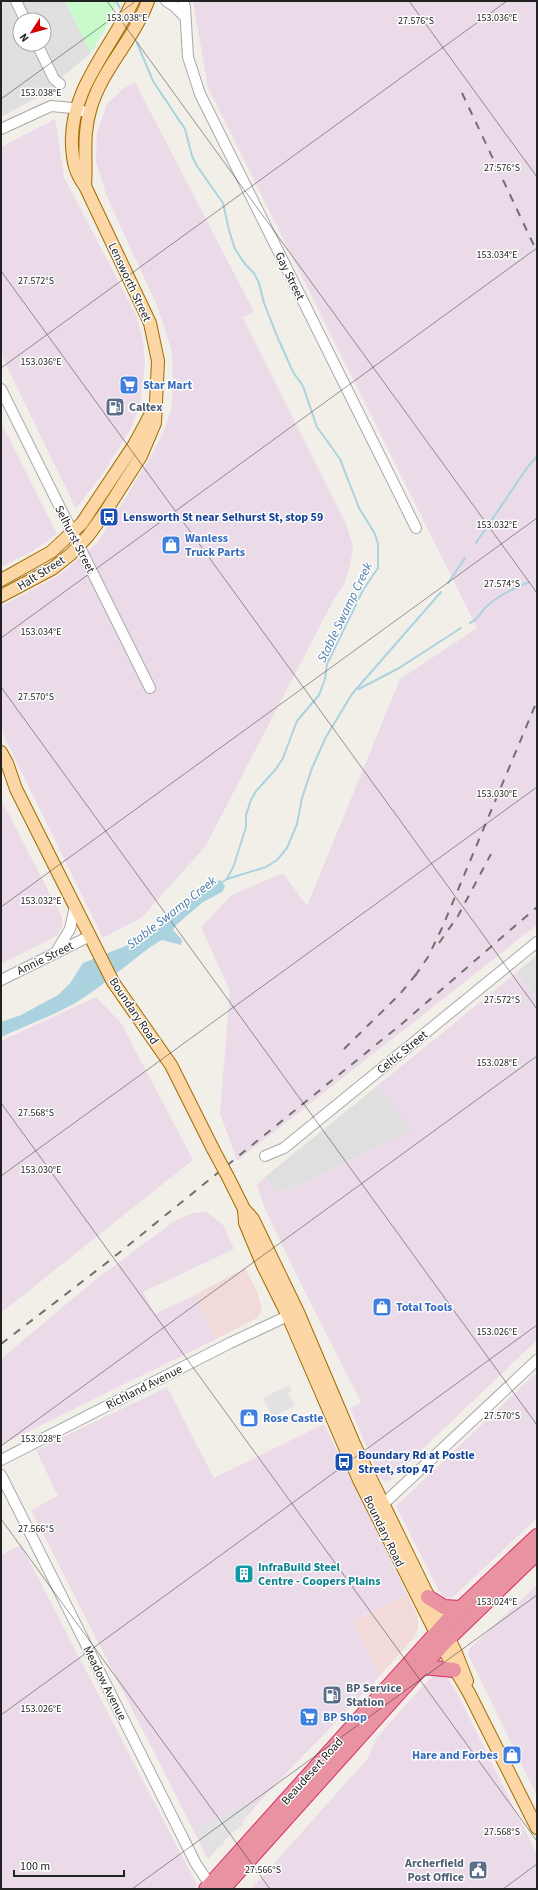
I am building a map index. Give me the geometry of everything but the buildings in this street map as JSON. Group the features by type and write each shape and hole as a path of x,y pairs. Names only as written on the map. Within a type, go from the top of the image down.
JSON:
{"highway":[{"name":"Beaudesert Road","path":"223,1889 422,1667 460,1608 537,1536"},
{"name":"Beaudesert Road","path":"209,1888 442,1636 537,1553"},
{"path":"428,1597 444,1607 460,1608"},
{"path":"422,1667 454,1670"}],"main road":[{"name":"Lensworth Street","path":"79,546 104,514 141,456 155,422 158,361 150,323 85,186 76,175 72,152 72,132 76,109 88,79 119,30 133,1"},
{"name":"Lensworth Street","path":"85,186 84,150 89,113 98,88 134,30 148,1"},
{"name":"Lensworth Street","path":"73,534 98,501 134,445 146,420 155,406"},
{"name":"Halt Street","path":"1,580 43,558 73,534"},
{"name":"Halt Street","path":"1,596 52,569 79,546"},
{"name":"Boundary Road","path":"1,752 16,789 113,982 171,1065 244,1209 253,1219 379,1509 442,1636 464,1671 469,1693"},
{"name":"Boundary Road","path":"1,772 16,789"},
{"name":"Boundary Road","path":"379,1509 428,1597 454,1670 469,1693 537,1828"}],"street":[{"path":"16,1 21,12"},
{"path":"166,1 174,6 185,17"},
{"name":"Gay Street","path":"183,1 188,57 200,94 416,528"},
{"path":"41,52 54,79 60,84"},
{"path":"1,129 47,107 58,106 89,113"},
{"name":"Selhurst Street","path":"1,389 150,688"},
{"path":"56,952 70,929 75,906"},
{"name":"Annie Street","path":"1,980 90,936"},
{"name":"Celtic Street","path":"264,1156 284,1148 537,942"},
{"name":"Richland Avenue","path":"1,1460 230,1343 293,1314"},
{"path":"379,1509 537,1360"},
{"name":"Meadow Avenue","path":"1,1475 209,1888"}],"shaded area":[{"path":"1,1 65,1 91,53 62,77 49,91 1,117"},
{"path":"193,1 537,1 537,925 237,1161 220,1113 230,991 201,927 232,895 283,873 307,906 400,679 477,628 208,88"},
{"path":"135,82 254,312 212,333 243,318 347,526 353,547 350,565 344,585 334,599 205,847 141,918 103,938 1,730 1,606 58,576 98,542 148,461 163,433 171,411 173,389 172,352 158,308 107,197 96,162 97,133 107,104 123,89"},
{"path":"55,119 64,177 137,317 143,340 145,363 141,400 131,429 103,473 76,509 1,354 1,147"},
{"path":"1,422 57,534 33,551 1,567"},
{"path":"1,799 62,917 62,926 58,935 1,964"},
{"path":"537,955 537,997 517,972"},
{"path":"517,972 537,997 537,1340 390,1480 382,1480 350,1408 361,1402 298,1278 265,1209 257,1185 265,1177 279,1194 413,1130 377,1086"},
{"path":"96,997 121,1023 193,1160 1,1313 1,1041"},
{"path":"377,1086 414,1130 278,1194 265,1177"},
{"path":"207,1212 224,1226 234,1249 143,1292 155,1314 195,1295 216,1339 1,1445 1,1359 95,1280 176,1220 193,1213"},
{"path":"245,1268 257,1291 262,1310 257,1318 216,1339 195,1295"},
{"path":"537,1372 537,1518 453,1597 449,1599 444,1597 439,1591 396,1506"},
{"path":"289,1385 292,1391 288,1393 295,1406 272,1417 263,1398"},
{"path":"167,1387 214,1478 324,1424 407,1594 353,1621 380,1676 277,1783 208,1859 31,1510 58,1496 36,1450"},
{"path":"21,1545 197,1885 193,1889 1,1889 1,1555"},
{"path":"537,1585 537,1796 468,1654 470,1648"},
{"path":"407,1594 418,1617 418,1629 415,1636 380,1676 353,1621"},
{"path":"440,1674 449,1680 457,1693 537,1854 537,1889 251,1889 368,1758 377,1737 429,1679"},
{"path":"246,1803 251,1814 241,1819 244,1825 228,1834 229,1837 223,1840 224,1844 209,1853 196,1828"}],"green space":[{"path":"65,1 117,1 106,28 91,53"}],"water":[{"path":"220,880 225,886 222,892 203,902 175,926 173,930 182,940 181,945 162,940 158,942 71,1006 1,1037 1,1022 21,1015 58,995 71,982 83,963 128,945 138,938 159,928 175,915 185,903 210,884"}],"waterway":[{"name":"Stable Swamp Creek","path":"116,1 120,8"},
{"name":"Stable Swamp Creek","path":"137,43 153,81 185,129 192,156 197,166 223,203 235,249 245,264 254,273 259,283 264,303 277,336 293,372 303,386 317,427 340,459 359,508 375,534 378,544 378,568 363,590 327,664 325,679 319,695 297,721 283,758 276,769 256,791 251,800 246,815 246,827 234,865 227,879 221,883"},
{"path":"476,543 527,468 537,456"},
{"path":"448,583 465,558"},
{"path":"470,623 500,596 529,582"},
{"path":"227,879 266,867 277,860 287,848 297,824 302,798 312,768 326,737 352,694 441,592"},
{"path":"359,689 399,668 461,628"}],"railway":[{"path":"462,93 537,252"},
{"path":"415,976 428,957 442,928 537,701"},
{"path":"439,943 458,916 491,854"},
{"path":"1,1344 109,1261 404,1022 537,907"},
{"path":"344,1049 400,994 418,972"}],"place":[{"name":"Star Mart","path":"129,385"},
{"name":"Caltex","path":"115,407"},
{"name":"Lensworth St near Selhurst St, stop 59","path":"109,517"},
{"name":"Wanless Truck Parts","path":"171,545"},
{"name":"Total Tools","path":"382,1307"},
{"name":"Rose Castle","path":"249,1418"},
{"name":"Boundary Rd at Postle Street, stop 47","path":"344,1462"},
{"name":"InfraBuild Steel Centre - Coopers Plains","path":"244,1574"},
{"name":"BP Service Station","path":"332,1695"},
{"name":"BP Shop","path":"309,1717"},
{"name":"Hare and Forbes","path":"512,1755"},
{"name":"Archerfield Post Office","path":"478,1870"}]}
